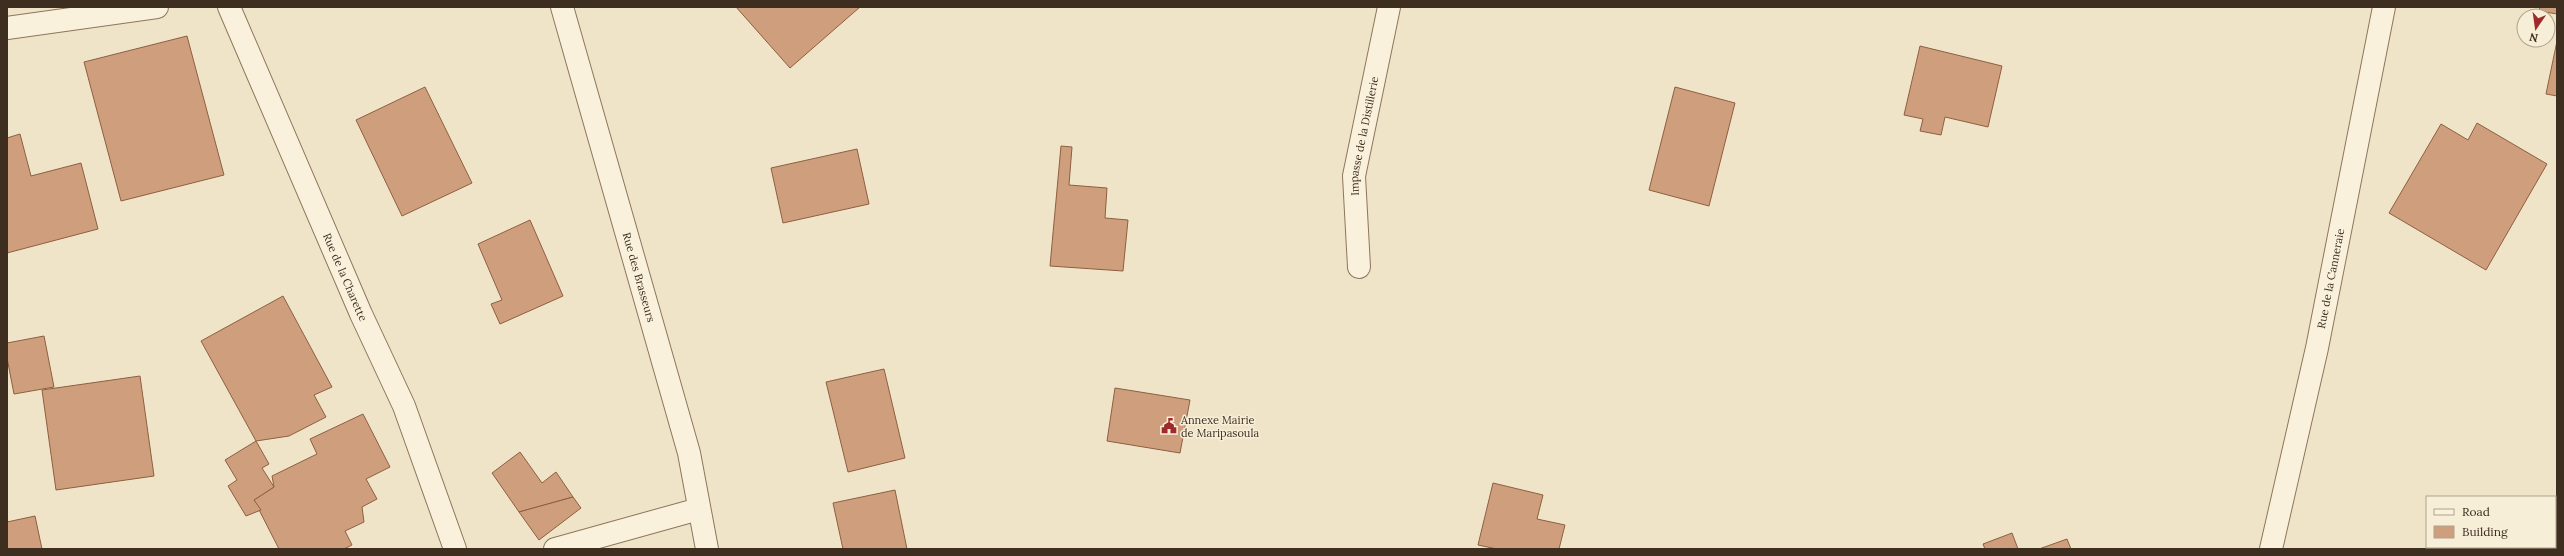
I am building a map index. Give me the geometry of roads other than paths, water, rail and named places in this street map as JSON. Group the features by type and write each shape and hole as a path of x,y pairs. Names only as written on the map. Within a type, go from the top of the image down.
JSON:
{"street":[{"path":"7,28 157,7"},
{"name":"Rue de la Charette","path":"229,7 361,314 404,406 455,549"},
{"name":"Rue des Brasseurs","path":"562,7 689,453 707,549"},
{"name":"Impasse de la Distillerie","path":"1359,266 1354,176 1389,7"},
{"name":"Rue de la Canneraie","path":"2271,549 2317,348 2384,7"},
{"path":"555,549 699,508"}],"place":[{"name":"Annexe Mairie de Maripasoula","path":"1169,426"}]}
